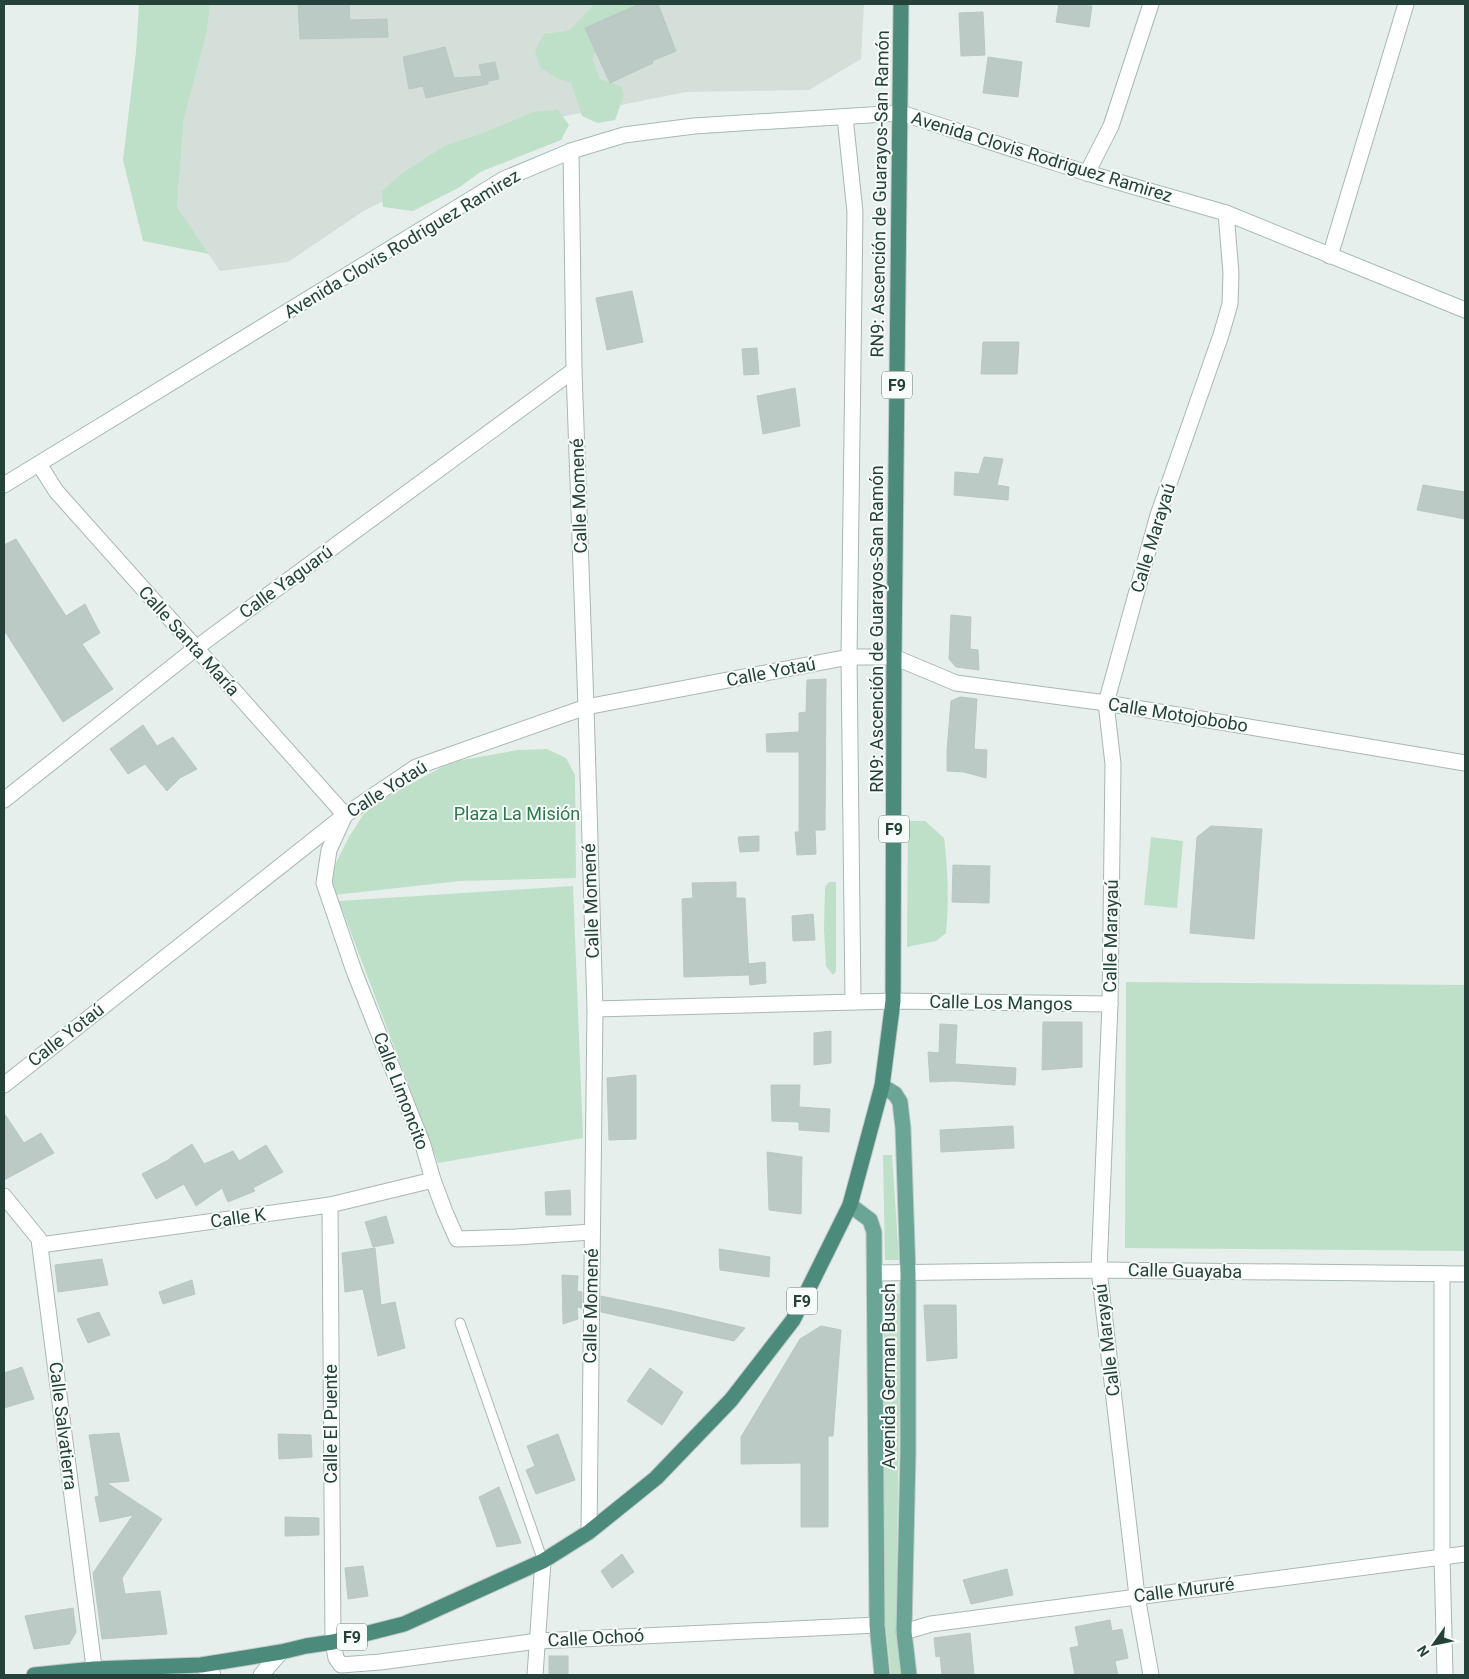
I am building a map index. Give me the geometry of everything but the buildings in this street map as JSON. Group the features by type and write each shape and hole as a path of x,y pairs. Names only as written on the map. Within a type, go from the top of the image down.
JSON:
{"highway":[{"name":"RN9: Ascención de Guarayos-San Ramón","path":"34,1675 201,1665 333,1642 404,1624 543,1561 589,1532 656,1478 731,1400 793,1320 850,1205 882,1086 893,1001 894,657 901,4"}],"main road":[{"name":"Avenida German Busch","path":"882,1086 895,1094 900,1102 903,1128 908,1273 908,1454 904,1632 909,1675"},
{"name":"Avenida German Busch","path":"850,1205 870,1220 874,1232 876,1273 877,1625 882,1675"}],"street":[{"path":"1087,173 1111,126 1152,4"},
{"path":"1330,256 1406,4"},
{"name":"Avenida Clovis Rodriguez Ramirez","path":"4,485 504,179 571,151 624,135 694,126 901,113 1087,173 1226,213 1465,310"},
{"path":"845,117 855,212 849,657 854,1002"},
{"name":"Calle Momené","path":"571,151 574,370 595,1009 589,1532"},
{"name":"Calle Marayaú","path":"1151,1675 1137,1596 1099,1270 1110,1004 1113,764 1106,703 1158,515 1222,335 1230,304 1231,273 1226,213"},
{"name":"Calle Yaguarú","path":"4,800 196,648 574,370"},
{"name":"Calle Santa María","path":"39,464 56,491 345,815"},
{"name":"Calle Yotaú","path":"4,1085 345,815 416,767 586,707 849,657 894,657"},
{"name":"Calle Motojobobo","path":"894,657 956,683 1106,703 1465,763"},
{"name":"Calle Limoncito","path":"345,815 329,850 324,883 354,971 423,1145 433,1180 457,1239 592,1232"},
{"name":"Calle Los Mangos","path":"595,1009 893,1001 1110,1004"},
{"name":"Calle K","path":"40,1245 330,1205 433,1180"},
{"name":"Calle Salvatierra","path":"4,1196 39,1239 94,1672"},
{"name":"Calle El Puente","path":"330,1205 333,1642"},
{"name":"Calle Guayaba","path":"876,1273 1099,1270 1465,1274"},
{"path":"1442,1274 1442,1557 1445,1675"},
{"name":"Calle Mururé","path":"904,1632 931,1624 1465,1554"},
{"path":"535,1675 543,1561"},
{"name":"Calle Ochoó","path":"333,1642 336,1658 341,1665 380,1662 538,1641 877,1625"},
{"path":"261,1675 281,1652"},
{"path":"201,1665 213,1675"}],"lane":[{"path":"460,1323 543,1561"}],"shaded area":[{"path":"210,4 864,4 861,59 809,90 686,92 561,117 365,210 288,262 220,271 177,207 184,119 207,32"}],"green space":[{"path":"139,4 210,4 207,32 184,119 177,207 209,254 143,241 123,160 136,52"},
{"path":"594,4 634,4 635,6 601,40 592,59 600,79 621,86 624,95 615,120 597,123 582,116 571,83 556,78 540,67 535,50 544,34 567,31"},
{"path":"558,110 569,125 561,140 480,172 460,187 413,211 383,207 382,191 401,174 444,146 486,132 533,112"},
{"name":"Plaza La Misión","path":"547,749 566,758 575,775 576,878 460,881 334,895 330,880 337,861 363,815 374,804 440,768 457,761 518,750"},
{"path":"908,821 925,821 944,838 948,897 946,933 936,941 907,947"},
{"path":"1151,837 1183,841 1177,908 1144,905"},
{"path":"829,882 836,882 836,971 833,975 826,966 824,929 825,887"},
{"path":"573,886 583,1138 438,1163 339,901"},
{"path":"1126,982 1465,985 1465,1251 1125,1248"},
{"path":"883,1155 892,1155 899,1260 885,1260"},
{"path":"884,1293 904,1294 900,1395 898,1541 903,1675 891,1675 884,1610"}]}
